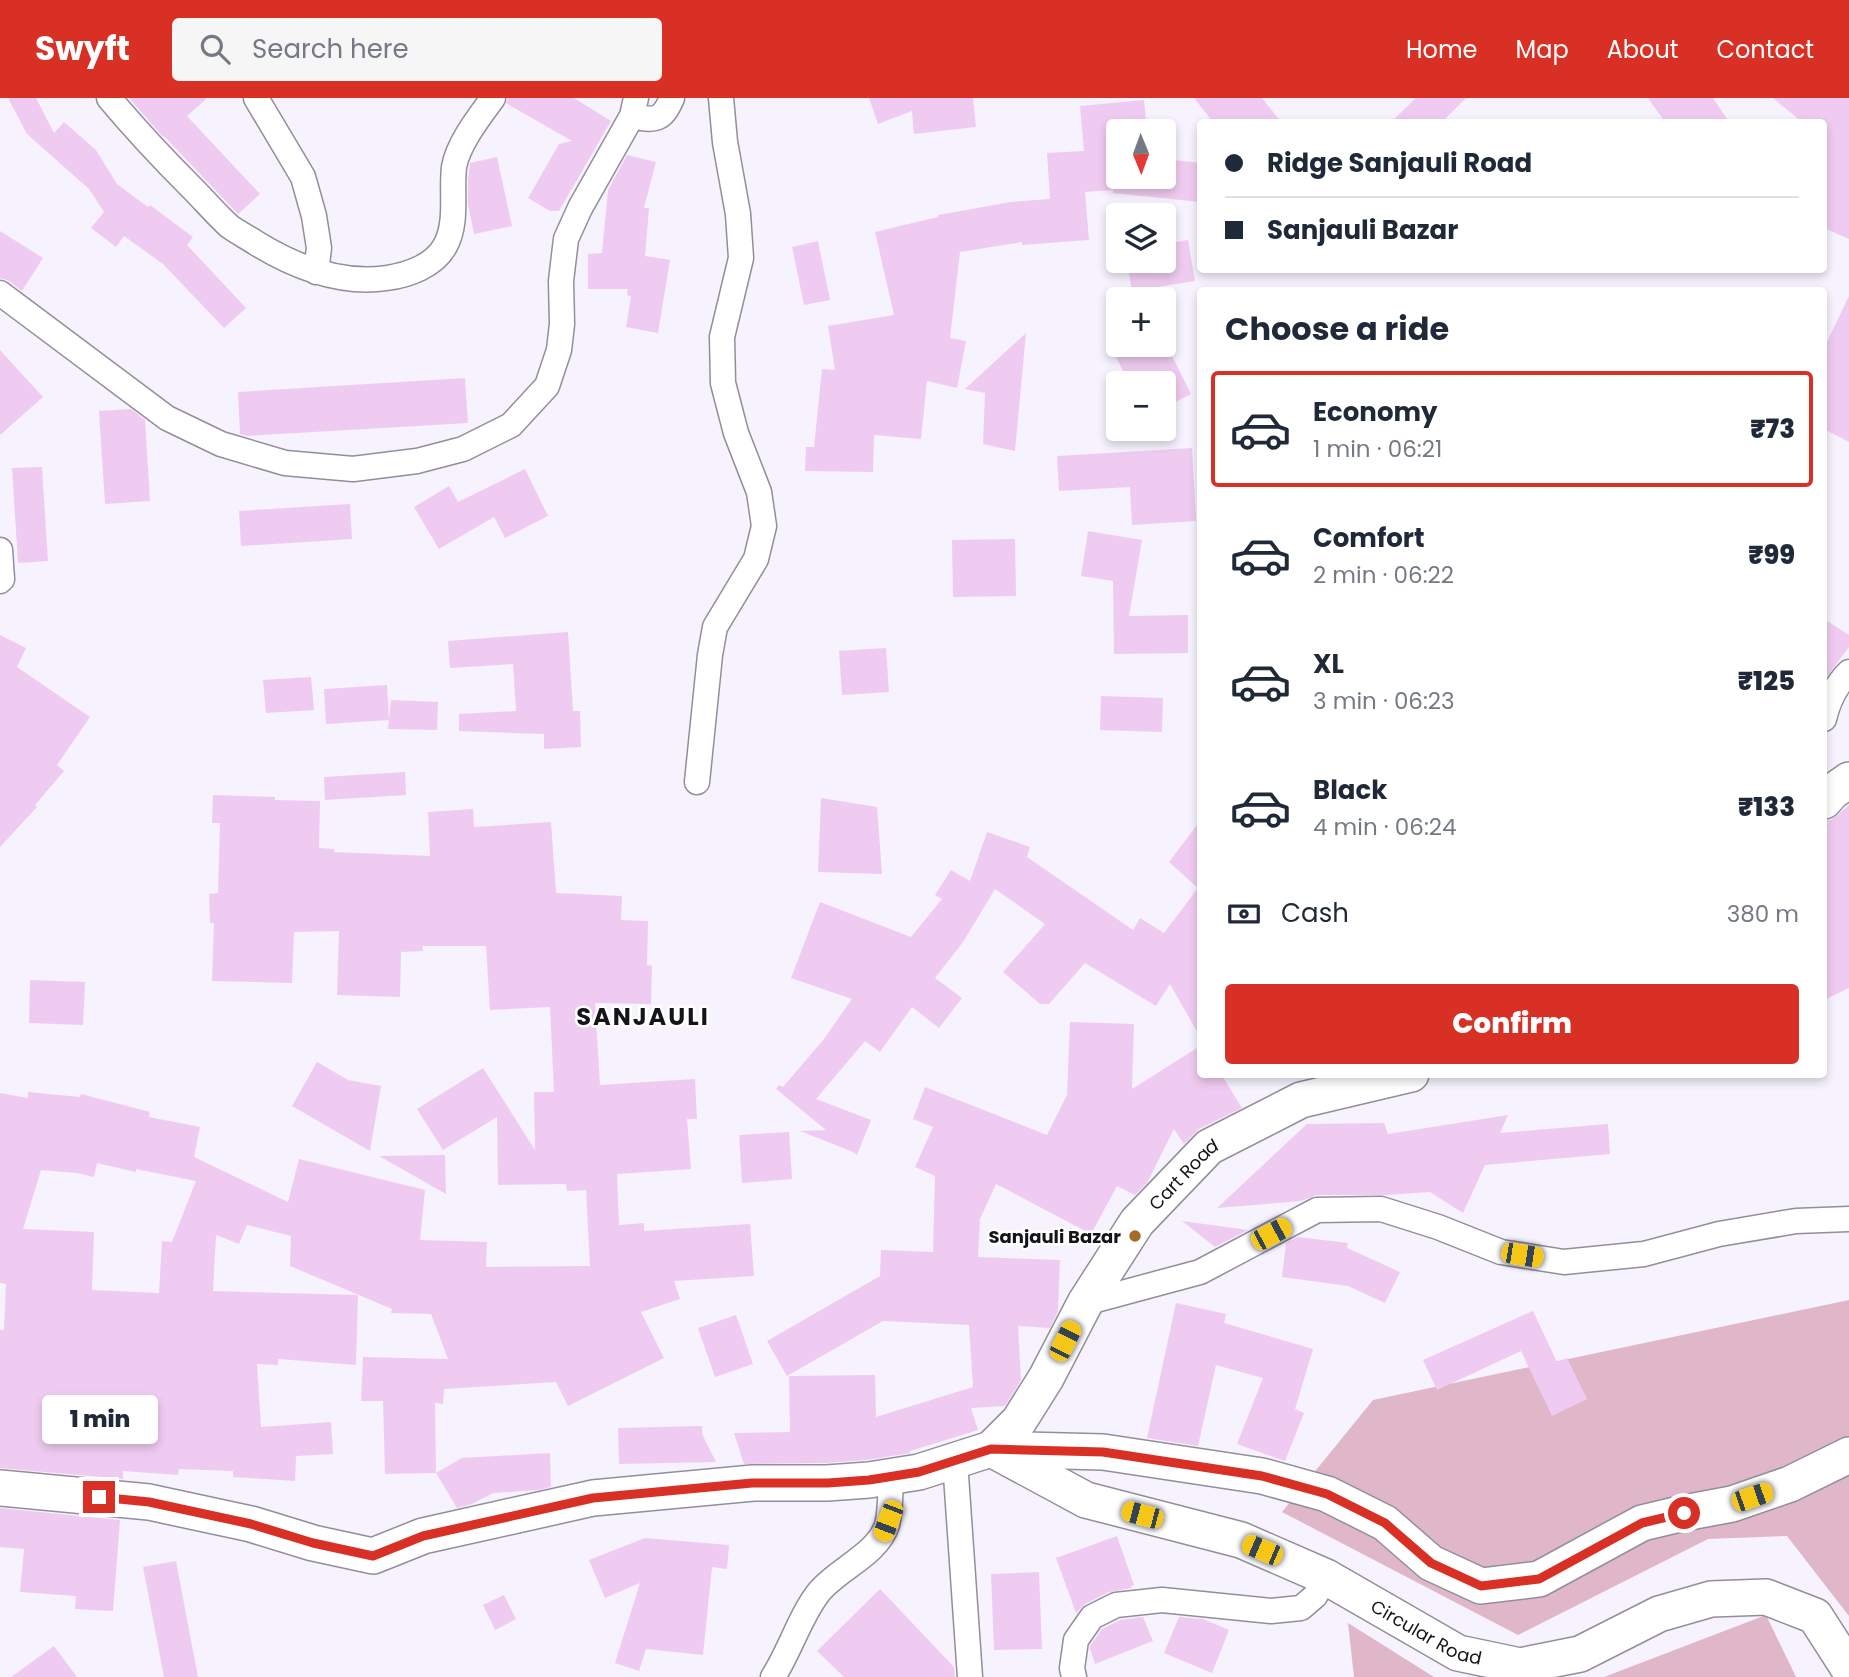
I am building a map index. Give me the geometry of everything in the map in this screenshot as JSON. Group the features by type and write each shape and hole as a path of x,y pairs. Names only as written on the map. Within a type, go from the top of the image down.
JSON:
{"main road":[{"path":"1827,798 1849,780"},
{"name":"Cart Road","path":"991,1449 1019,1421 1046,1378 1085,1303 1137,1222 1209,1147 1301,1100 1394,1078"},
{"path":"0,1488 149,1502 251,1524 313,1543 373,1556 423,1536 593,1498 752,1483 828,1483 891,1476 919,1472 991,1449 1103,1452 1262,1476 1327,1494 1385,1523 1431,1563 1481,1586 1539,1579 1642,1523 1732,1504 1790,1484 1849,1455"},
{"name":"Circular Road","path":"991,1449 1086,1500 1241,1540 1326,1577 1458,1653 1520,1665 1580,1654 1659,1614 1711,1599 1766,1597 1815,1616 1849,1669"}],"street":[{"path":"109,98 140,135 230,227 277,256 316,272 369,281 398,276 430,264 445,247 452,226 455,164 469,131 492,98"},
{"path":"256,98 303,177 314,216 319,248 316,272"},
{"path":"0,293 167,418 221,444 285,463 353,469 417,461 464,449 511,425 547,386 559,350 562,324 561,281 566,239 634,107 651,120 665,113 672,98"},
{"path":"697,782 709,655 715,626 756,559 764,526 759,492 736,433 723,383 722,337 741,258 738,214 725,142 721,98"},
{"path":"0,550 0,581"},
{"path":"1827,707 1841,680 1849,672"},
{"path":"1085,1303 1200,1272 1317,1210 1381,1209 1438,1227 1501,1252 1563,1262 1644,1254 1719,1234 1796,1221 1849,1219"},
{"path":"955,1461 970,1677"},
{"path":"773,1677 819,1593 838,1573 866,1553 882,1537 888,1521 891,1476"},
{"path":"1074,1677 1072,1668 1076,1640 1092,1617 1116,1605 1162,1600 1271,1611 1301,1608 1315,1596 1326,1577"},
{"path":"958,1677 966,1628"}],"shaded area":[{"path":"1849,1300 1849,1616 1787,1536 1708,1539 1518,1635 1282,1512 1373,1400"},
{"path":"1766,1615 1796,1677 1604,1677"},
{"path":"1348,1623 1434,1677 1354,1677"}],"building":[{"path":"8,98 36,98 54,133 64,122 96,150 117,184 193,237 187,245 246,308 224,328 163,264 124,236 116,247 91,228 104,212 89,189 27,134"},
{"path":"129,98 207,98 187,116 260,194 238,214"},
{"path":"508,98 574,98 611,121 559,211 550,211 528,198 559,144 572,141 506,103"},
{"path":"869,98 973,98 976,127 914,134 912,111 878,124"},
{"path":"1194,98 1262,98 1279,119 1211,119"},
{"path":"1416,98 1466,98 1445,119 1394,119"},
{"path":"1648,98 1713,98 1727,119 1663,119"},
{"path":"1773,98 1849,98 1849,239 1827,229 1827,119 1798,119"},
{"path":"1144,100 1146,119 1106,119 1106,189 1176,189 1176,160 1197,163 1197,202 1113,193 1113,190 1085,192 1089,240 1022,245 1022,242 960,252 950,338 966,341 957,388 927,381 921,439 874,435 873,472 805,471 806,447 814,447 822,369 835,370 828,326 894,315 875,232 938,215 1011,202 1050,199 1047,153 1084,151 1080,106"},
{"path":"627,155 656,162 644,208 649,208 645,256 670,260 658,333 626,327 631,296 627,295 628,289 588,289 588,254 602,253 608,190"},
{"path":"497,157 512,226 474,234 468,204 470,163"},
{"path":"0,231 43,258 22,291 0,278"},
{"path":"1188,240 1195,281 1157,287 1131,287 1129,273 1176,273 1176,242"},
{"path":"818,241 830,300 804,305 792,247"},
{"path":"1849,296 1849,442 1827,431 1827,342"},
{"path":"1026,333 1015,451 983,444 985,393 965,389"},
{"path":"0,350 43,397 0,435"},
{"path":"1116,357 1172,357 1191,394 1176,402 1176,371 1123,371"},
{"path":"465,378 468,423 247,436 240,434 238,392"},
{"path":"131,409 145,420 150,501 105,504 99,411"},
{"path":"1192,448 1196,521 1132,525 1130,487 1059,491 1057,456"},
{"path":"42,467 48,561 18,563 12,468"},
{"path":"525,469 548,516 505,538 494,517 439,549 414,507 449,486 458,502"},
{"path":"350,504 352,539 241,546 239,511"},
{"path":"1088,531 1142,540 1129,616 1188,615 1188,653 1114,654 1113,581 1081,576"},
{"path":"1015,539 1016,596 953,597 952,540"},
{"path":"1827,621 1849,635 1849,647 1827,677"},
{"path":"568,632 573,711 580,711 581,747 544,749 544,734 459,731 459,714 516,711 513,664 450,668 448,641"},
{"path":"0,635 26,648 17,667 90,717 57,765 64,771 35,805 37,807 0,847"},
{"path":"886,648 889,692 842,695 839,651"},
{"path":"311,677 314,710 266,713 263,680"},
{"path":"387,685 389,720 326,724 324,689"},
{"path":"1101,696 1163,698 1162,732 1100,730"},
{"path":"391,700 438,702 437,730 388,729"},
{"path":"405,772 406,795 325,800 324,777"},
{"path":"213,795 320,801 319,848 334,849 334,852 430,856 428,812 473,809 474,827 551,822 556,893 622,896 621,920 648,921 647,965 652,966 651,1004 595,1003 600,1085 695,1079 697,1119 687,1119 691,1169 617,1174 619,1225 644,1223 644,1231 750,1224 754,1276 674,1281 680,1299 641,1312 664,1358 568,1406 556,1382 444,1389 443,1404 435,1403 436,1473 385,1474 383,1401 361,1401 363,1357 448,1359 431,1314 391,1313 392,1309 290,1266 291,1236 247,1225 239,1244 216,1235 213,1291 358,1295 356,1365 278,1359 278,1365 257,1364 261,1427 331,1422 333,1454 296,1456 295,1481 233,1477 233,1471 179,1469 178,1475 123,1471 123,1479 0,1468 0,1330 4,1330 6,1284 0,1283 0,1093 28,1098 28,1092 80,1097 81,1094 150,1112 149,1117 200,1127 194,1157 288,1202 299,1159 425,1190 420,1240 487,1242 486,1267 590,1266 586,1190 567,1191 566,1184 498,1185 497,1117 443,1150 417,1109 483,1068 535,1150 534,1092 554,1092 550,1007 490,1010 486,946 422,946 423,951 401,952 400,997 337,995 339,931 294,932 292,983 212,981 214,923 210,923 209,894 218,893 220,823 212,823","holes":["97,1163 136,1172 136,1169 196,1181 172,1242 162,1241 159,1293 92,1290 94,1232 23,1229 41,1170 94,1177"]},
{"path":"821,798 877,807 882,874 818,872"},
{"path":"1849,805 1849,988 1827,999 1827,821"},
{"path":"1197,825 1197,887 1169,862"},
{"path":"987,832 1030,847 1027,857 1133,930 1140,918 1164,933 1197,889 1197,1032 1170,984 1156,1006 1085,963 1049,1004 1040,1004 1003,972 1045,924 995,889 963,942 935,978 962,998 939,1028 912,1007 880,1052 865,1041 816,1099 871,1120 857,1155 800,1131 826,1130 776,1089 779,1085 783,1087 824,1039 852,999 791,978 820,902 911,937 942,899 935,895 951,870 970,881"},
{"path":"30,980 85,982 83,1025 29,1023"},
{"path":"1070,1022 1134,1024 1132,1089 1197,1048 1197,1078 1223,1078 1242,1108 1199,1129 1184,1144 1174,1129 1147,1183 1135,1195 1117,1186 1091,1234 996,1184 980,1219 978,1257 1060,1260 1058,1311 1050,1328 1018,1326 1021,1380 1005,1406 971,1408 978,1430 910,1453 867,1460 744,1464 734,1433 790,1432 789,1376 875,1375 876,1417 973,1387 969,1325 883,1321 787,1376 767,1341 880,1276 881,1250 933,1252 935,1176 915,1167 933,1127 913,1119 925,1087 1047,1135 1067,1095"},
{"path":"317,1062 348,1080 381,1086 370,1151 292,1106"},
{"path":"1508,1115 1500,1133 1608,1124 1610,1154 1485,1165 1463,1213 1430,1192 1317,1195 1301,1201 1217,1208 1307,1124 1384,1123 1388,1134"},
{"path":"789,1132 792,1179 742,1183 739,1135"},
{"path":"445,1155 446,1194 379,1156"},
{"path":"1182,1221 1248,1230 1215,1247"},
{"path":"1298,1237 1348,1243 1347,1248 1400,1272 1385,1303 1348,1286 1282,1277 1286,1243"},
{"path":"1176,1303 1226,1314 1224,1323 1313,1349 1295,1409 1304,1413 1285,1461 1237,1444 1263,1378 1216,1365 1198,1446 1147,1438"},
{"path":"1533,1311 1557,1362 1567,1358 1587,1399 1552,1416 1521,1351 1437,1390 1423,1360"},
{"path":"736,1315 753,1364 715,1377 698,1328"},
{"path":"702,1426 702,1434 716,1462 619,1464 618,1428"},
{"path":"550,1453 551,1487 493,1493 457,1508 436,1473 462,1458"},
{"path":"0,1508 120,1520 113,1611 75,1609 76,1596 20,1592 24,1549 0,1547"},
{"path":"1117,1536 1134,1585 1132,1588 1109,1592 1085,1604 1076,1613 1056,1558"},
{"path":"645,1538 729,1545 727,1569 712,1567 703,1655 646,1649 639,1671 615,1663 640,1583 605,1598 589,1560"},
{"path":"176,1561 198,1677 164,1677 143,1567"},
{"path":"1039,1572 1042,1649 994,1650 991,1574"},
{"path":"880,1589 954,1667 955,1677 844,1677 817,1651"},
{"path":"504,1595 516,1619 495,1630 483,1605"},
{"path":"1143,1617 1153,1641 1095,1664 1090,1646 1102,1629 1120,1620"},
{"path":"1179,1617 1203,1619 1229,1630 1212,1673 1164,1653"},
{"path":"54,1646 77,1677 11,1677"}],"place":[{"name":"Sanjauli Bazar","path":"1135,1236"}],"district":[{"name":"SANJAULI","path":"643,1016"}],"route":[{"path":"99,1497 149,1502 251,1524 313,1543 373,1556 423,1536 593,1498 752,1483 869,1480 919,1472 991,1449 1103,1452 1262,1476 1327,1494 1385,1523 1431,1563 1481,1586 1539,1579 1642,1523 1684,1513"}]}
